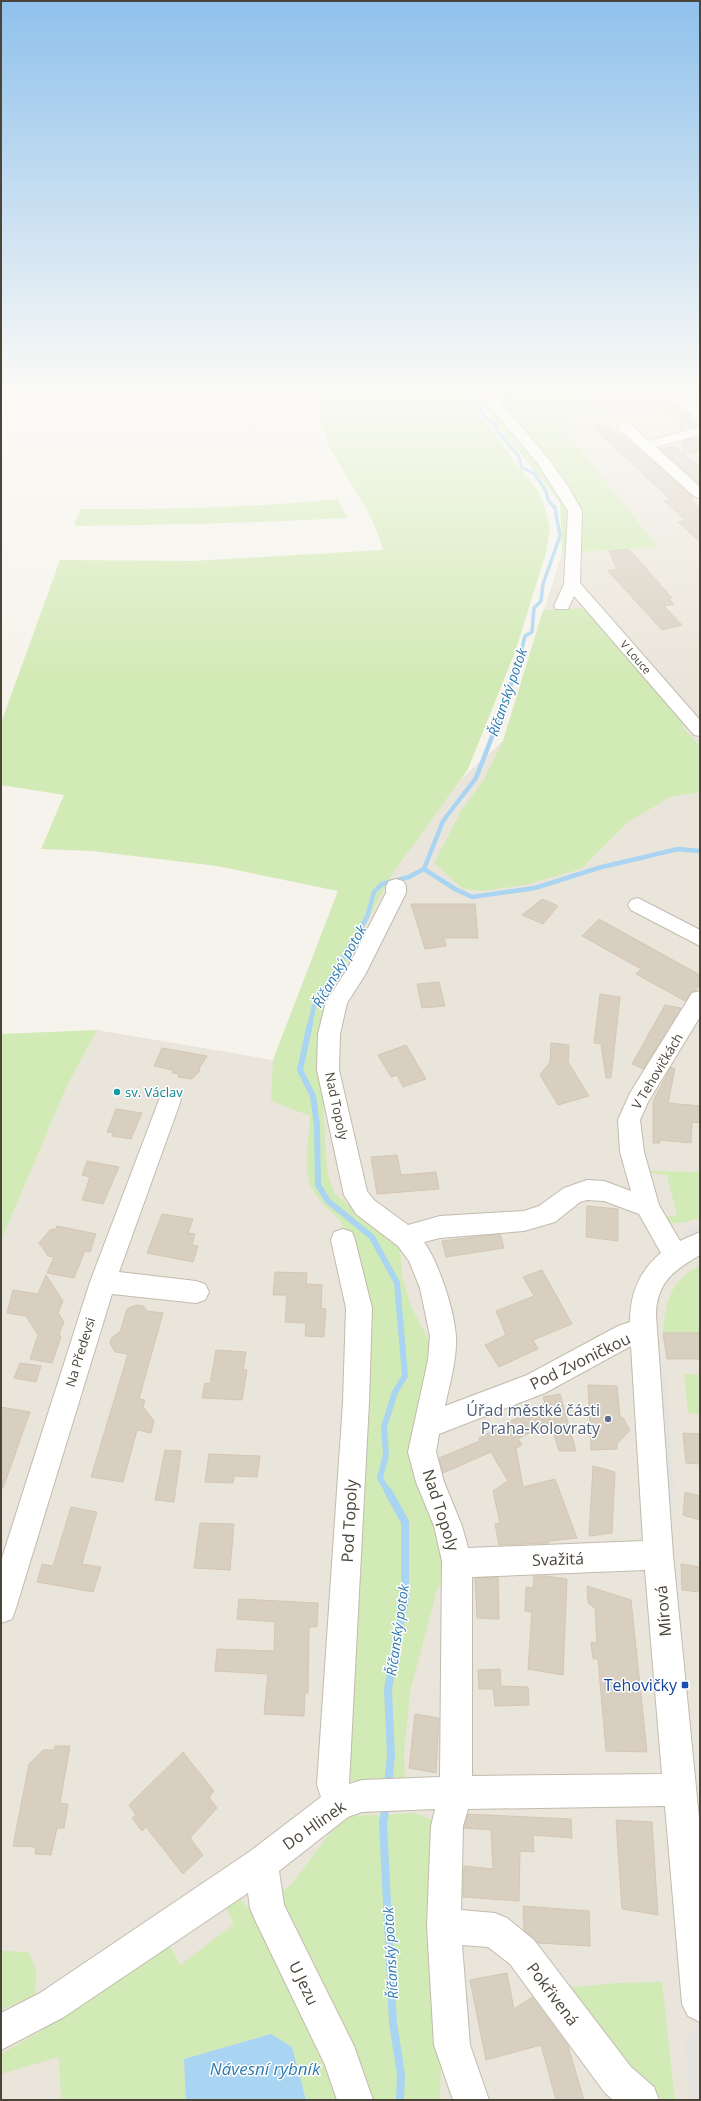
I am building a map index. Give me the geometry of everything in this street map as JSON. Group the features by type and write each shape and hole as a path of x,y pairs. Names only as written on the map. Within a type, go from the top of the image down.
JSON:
{"street":[{"path":"561,487 575,511 572,584 562,606"},
{"path":"692,487 700,494"},
{"name":"V Louce","path":"572,584 700,731"},
{"name":"Nad Topoly","path":"396,889 355,975 337,1002 330,1034 328,1070 356,1195 365,1207 407,1238 420,1255 433,1288 443,1336 441,1360 422,1452 430,1482 448,1526 457,1561 456,1793"},
{"path":"638,905 700,939"},
{"name":"V Tehovičkách","path":"688,1250 648,1207 632,1152 629,1120 638,1099 700,999"},
{"name":"Na Předevsi","path":"1,1608 103,1282 170,1100"},
{"path":"407,1238 415,1233 440,1227 524,1221 546,1215 572,1195 587,1190 604,1190 648,1207"},
{"name":"Pod Topoly","path":"343,1240 359,1308 356,1402 333,1785 350,1800"},
{"name":"Mírová","path":"688,1250 655,1274 644,1297 642,1333 658,1555 681,1790 694,1857 700,2004"},
{"path":"103,1282 196,1292"},
{"name":"Pod Zvoničkou","path":"428,1425 536,1384 627,1334 642,1333"},
{"name":"Svažitá","path":"457,1561 468,1563 658,1555"},
{"name":"Do Hlinek","path":"1,2032 52,2005 261,1864 350,1800 416,1793 681,1790"},
{"path":"456,1793 447,1826 444,1926 452,2045 471,2100"},
{"name":"U Jezu","path":"261,1864 267,1908 341,2059 355,2100"},
{"name":"Pokřivená","path":"444,1926 495,1930 522,1952 618,2080 641,2100"}],"shaded area":[{"path":"610,487 700,487 700,2100 1,2100 1,1241 66,1088 97,1030 273,1060 339,890 503,741 562,553 657,547"},
{"path":"700,1224 700,1243 687,1248 683,1236 687,1228"},
{"path":"645,1358 660,1360 665,1367 674,1488 669,1519"},
{"path":"700,2022 700,2100 690,2100 685,2040"}],"green space":[{"path":"353,487 535,487 539,492 550,529 546,553 515,652 468,769 391,876 348,959 319,1041 327,1170 334,1193 349,1205 365,1207 400,1246 402,1276 411,1306 430,1343 428,1425 457,1561 437,1590 410,1692 404,1752 405,1779 357,1780 333,1785 356,1402 342,1222 317,1197 311,1187 307,1172 310,1116 271,1101 273,1060 338,891 217,866 92,851 41,849 64,795 1,785 1,723 60,560 192,561 383,550 373,522"},
{"path":"547,487 610,487 658,547 562,553 560,503"},
{"path":"338,499 347,518 178,524 77,526 74,524 81,509 210,507"},
{"path":"590,608 687,725 682,726 700,747 700,792 670,797 628,822 581,869 525,885 483,891 463,889 434,863 461,811 484,779 503,741 543,610"},
{"path":"97,1030 66,1088 1,1241 1,1034"},
{"path":"650,1171 700,1172 700,1218 680,1223 670,1223 666,1221 663,1217 677,1215 667,1175 650,1173"},
{"path":"700,1265 700,1333 663,1333 666,1311 671,1293 682,1278"},
{"path":"684,1374 700,1375 700,1414 688,1413"},
{"path":"415,1813 447,1826 440,2100 306,2100 292,2047 271,2034 184,2059 186,2100 61,2100 59,2057 1,2074 1,2054 54,2023 170,1945 180,1965 234,1924 225,1906 240,1899 252,1911 290,1886 333,1829 352,1816"},
{"path":"1,1951 29,1952 36,1971 35,1995 1,2010"},
{"path":"662,1982 675,2100 663,2100 655,2095 563,1988 617,1983"}],"water":[{"name":"Návesní rybník","path":"271,2034 292,2047 306,2100 186,2100 184,2059"}],"building":[{"path":"657,487 682,487 694,498 691,499 700,509 700,542 678,522 685,520 664,501 671,500"},
{"path":"629,549 672,598 669,599 674,604 664,606 682,625 662,630 608,571 617,569 609,551"},
{"path":"542,899 558,906 543,924 522,915"},
{"path":"411,904 475,904 478,938 444,938 446,946 425,949"},
{"path":"599,919 700,975 700,984 695,991 691,992 685,1001 636,974 641,969 582,936"},
{"path":"439,982 445,1006 422,1008 417,984"},
{"path":"600,994 620,997 611,1078 606,1078 601,1044 594,1043"},
{"path":"665,1005 681,1008 643,1069 632,1064"},
{"path":"551,1043 569,1045 568,1062 589,1096 558,1105 540,1075 550,1062"},
{"path":"406,1045 426,1079 403,1087 397,1075 391,1077 378,1055"},
{"path":"162,1048 207,1056 200,1067 199,1072 192,1079 178,1077 179,1074 172,1073 173,1070 154,1066"},
{"path":"671,1067 675,1069 668,1103 700,1106 700,1123 692,1122 691,1143 660,1140 660,1143 653,1143 653,1101"},
{"path":"116,1109 142,1113 131,1139 112,1136 113,1133 107,1132"},
{"path":"397,1155 401,1175 436,1172 439,1189 377,1194 371,1157"},
{"path":"87,1161 119,1167 103,1204 82,1200 90,1177 82,1175"},
{"path":"587,1206 618,1209 618,1241 586,1237"},
{"path":"162,1214 193,1219 188,1233 195,1234 192,1245 198,1246 193,1262 147,1253"},
{"path":"57,1226 96,1234 90,1252 85,1251 74,1278 47,1273 54,1257 48,1256 39,1243 50,1230 56,1229"},
{"path":"500,1234 504,1248 446,1257 442,1241"},
{"path":"542,1270 572,1324 533,1340 538,1349 499,1367 485,1345 506,1335 496,1311 534,1296 523,1277"},
{"path":"275,1272 307,1273 306,1284 322,1285 321,1308 326,1309 324,1337 305,1336 306,1323 285,1322 287,1295 273,1295"},
{"path":"46,1275 63,1301 58,1313 64,1322 59,1334 61,1337 52,1363 30,1359 38,1335 26,1316 7,1313 13,1290 38,1294"},
{"path":"136,1305 143,1306 147,1311 163,1313 139,1399 145,1400 143,1407 154,1421 151,1433 137,1430 123,1482 91,1477 128,1354 115,1352 110,1343 112,1337 120,1332 127,1309"},
{"path":"663,1333 700,1333 700,1359 667,1359"},
{"path":"216,1350 246,1352 243,1370 247,1370 242,1400 202,1398 205,1383 210,1384"},
{"path":"20,1363 41,1366 36,1382 14,1378"},
{"path":"588,1385 617,1386 620,1416 623,1418 630,1430 617,1444 617,1449 591,1450"},
{"path":"560,1394 576,1451 559,1451 550,1422 518,1439 522,1445 516,1448 523,1487 555,1479 577,1538 549,1541 549,1543 499,1545 495,1524 500,1523 493,1491 508,1481 491,1452 443,1473 439,1458 480,1441 479,1438 545,1403 543,1397"},
{"path":"1,1407 30,1412 3,1488 1,1488"},
{"path":"683,1433 700,1434 700,1464 686,1463"},
{"path":"165,1450 181,1451 174,1502 155,1500"},
{"path":"209,1454 260,1456 257,1477 234,1476 233,1483 205,1482"},
{"path":"593,1466 615,1472 612,1533 589,1536"},
{"path":"685,1492 700,1496 700,1520 683,1515"},
{"path":"71,1507 97,1512 82,1564 101,1567 93,1592 37,1582 42,1564 53,1566"},
{"path":"200,1523 234,1524 230,1570 194,1568"},
{"path":"681,1564 700,1567 700,1592 682,1590"},
{"path":"534,1576 567,1579 563,1675 528,1669 532,1612 525,1611 526,1587 533,1588"},
{"path":"498,1577 499,1619 477,1618 475,1578"},
{"path":"587,1586 631,1600 647,1752 606,1751 598,1659 593,1659 591,1642 597,1643 595,1608 588,1603"},
{"path":"239,1599 318,1603 317,1627 309,1627 308,1693 305,1693 304,1716 264,1714 268,1674 215,1671 217,1649 274,1651 275,1622 237,1619"},
{"path":"500,1669 501,1686 528,1687 529,1705 495,1706 493,1689 479,1689 478,1670"},
{"path":"415,1714 439,1718 436,1773 409,1768"},
{"path":"55,1746 70,1746 60,1803 68,1804 64,1828 57,1828 51,1855 35,1854 36,1847 13,1846 29,1764 43,1750 54,1750"},
{"path":"183,1752 214,1791 209,1797 217,1808 190,1838 203,1855 183,1874 146,1827 142,1831 132,1818 136,1815 129,1805"},
{"path":"468,1814 571,1819 572,1838 533,1835 534,1852 520,1851 519,1901 463,1897 464,1866 493,1869 491,1830 464,1828"},
{"path":"616,1820 652,1822 658,1915 622,1909"},
{"path":"523,1906 589,1911 590,1946 538,1943 524,1930"},
{"path":"507,1973 514,2009 532,1997 568,2046 584,2100 556,2100 541,2045 486,2060 470,1980"}],"waterway":[{"name":"Říčanský potok","path":"518,665 525,636 532,632 534,608 541,601 543,584 560,536 555,508 548,500 543,487"},
{"name":"Říčanský potok","path":"424,869 443,821 476,778 502,711 506,693 515,677 518,664"},
{"path":"424,869 455,889 472,897 535,888 598,868 678,849 700,851"},
{"name":"Říčanský potok","path":"310,1025 314,1006 367,917 374,892 382,884 409,877 424,869"},
{"name":"Říčanský potok","path":"310,1024 300,1070 313,1096 317,1126 318,1185 328,1201 372,1237 397,1283 405,1376 395,1392 384,1427 386,1455 380,1478 388,1492"},
{"name":"Říčanský potok","path":"388,1491 405,1522 405,1598 388,1689 391,1756 388,1785"},
{"name":"Říčanský potok","path":"386,1805 383,1823 393,2023 401,2074 400,2100"}],"place":[{"name":"sv. Václav","path":"117,1092"},
{"name":"Úřad městké části Praha-Kolovraty","path":"608,1419"},
{"name":"Tehovičky","path":"685,1685"}]}
